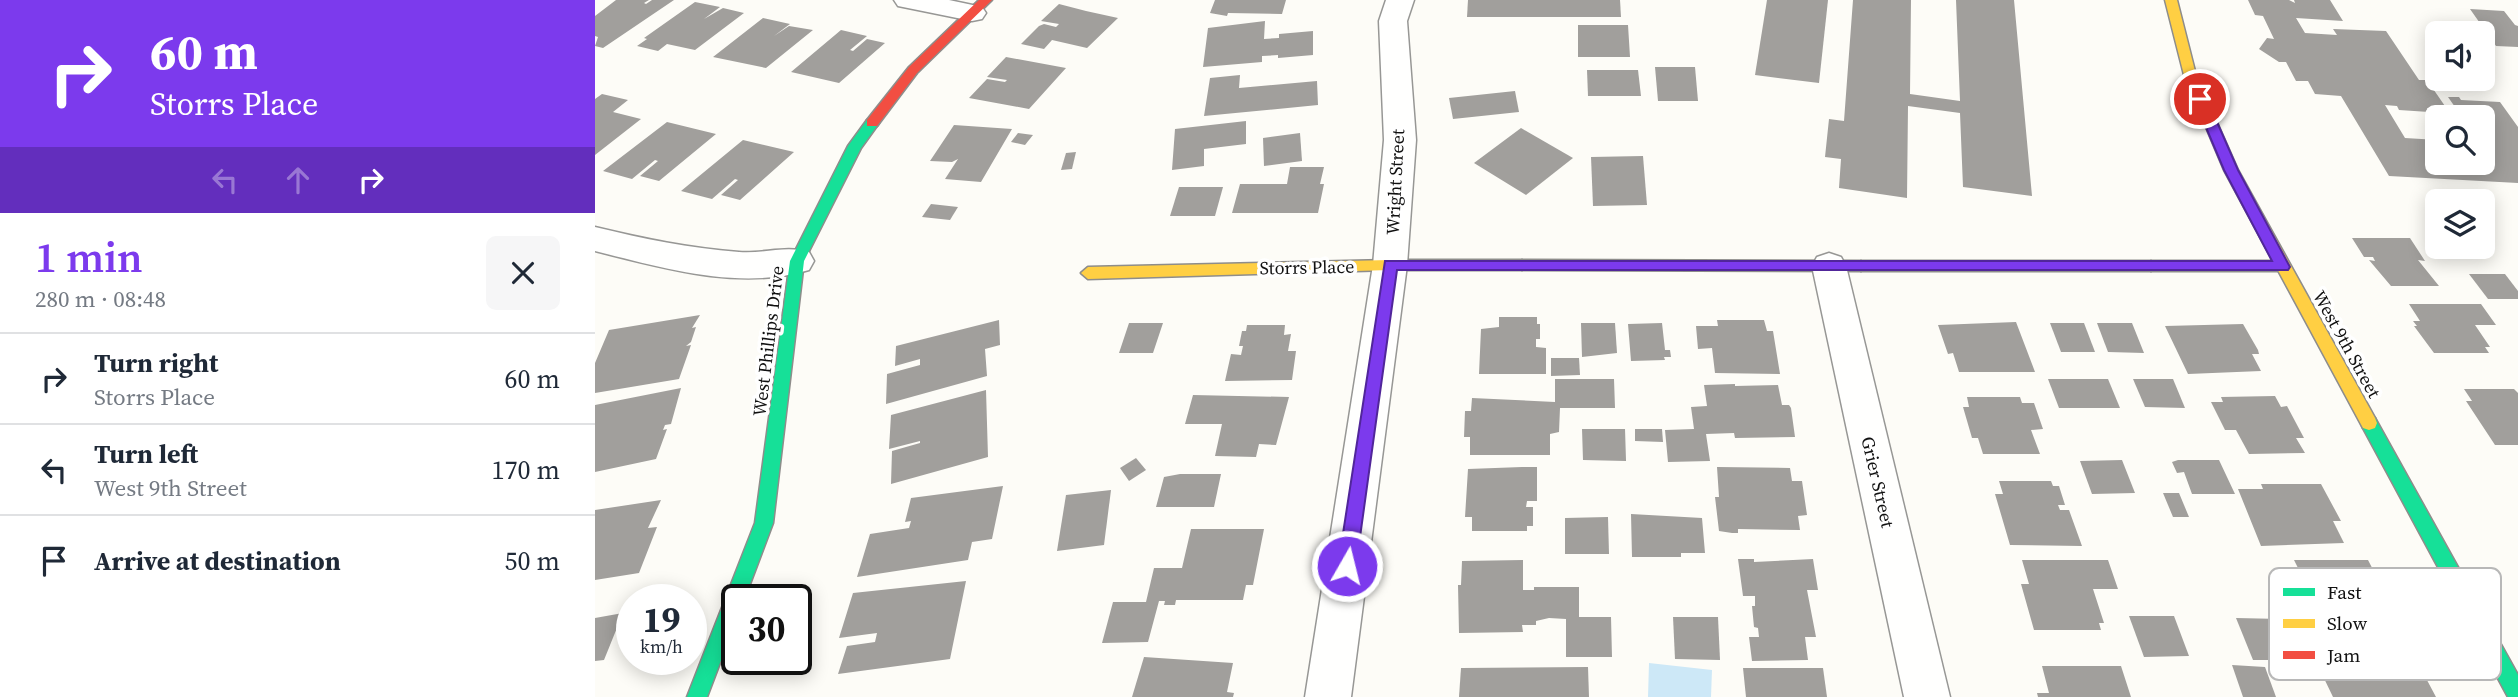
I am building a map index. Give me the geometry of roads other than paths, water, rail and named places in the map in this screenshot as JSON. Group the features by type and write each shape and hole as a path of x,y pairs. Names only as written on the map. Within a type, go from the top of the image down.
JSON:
{"street":[{"path":"908,0 979,6"},
{"name":"Wright Street","path":"1328,697 1390,264 1400,140 1393,21 1400,0"},
{"name":"West 9th Street","path":"2171,0 2190,75 2231,170 2448,568"},
{"name":"West Phillips Drive","path":"697,697 764,523 797,261 855,146 913,70 979,6"},
{"path":"595,239 677,259 744,265 797,261"},
{"name":"Storrs Place","path":"1088,272 1390,264 2283,267"},
{"name":"Grier Street","path":"1829,266 1927,697"},
{"name":"West 9th Street","path":"2501,664 2518,695"}],"water":[{"path":"1649,663 1712,670 1711,697 1648,697"}]}
